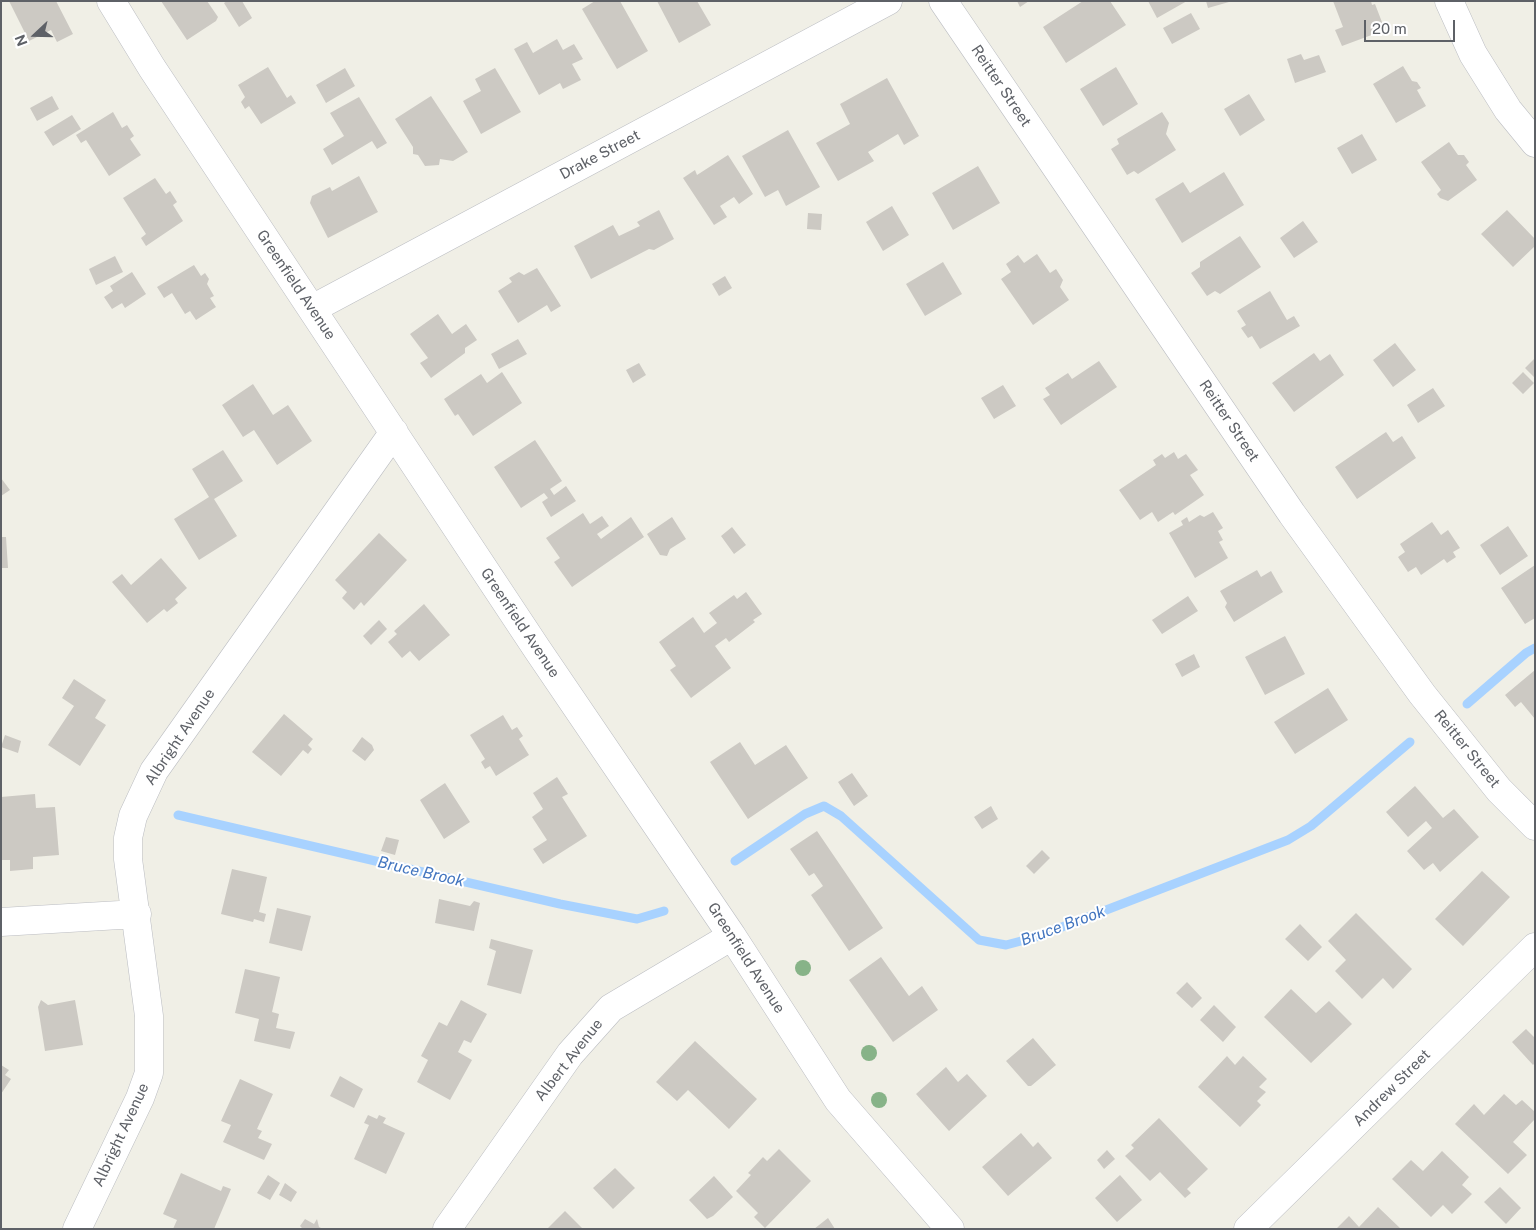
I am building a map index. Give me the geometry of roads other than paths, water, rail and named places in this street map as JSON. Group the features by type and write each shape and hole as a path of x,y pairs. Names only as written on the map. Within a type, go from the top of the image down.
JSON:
{"street":[{"name":"Greenfield Avenue","path":"111,1 152,68 542,657 732,936 838,1100 950,1229"},
{"name":"Drake Street","path":"312,309 888,1"},
{"name":"Reitter Street","path":"943,1 1298,522 1422,694 1499,790 1535,826"},
{"path":"1449,1 1473,54 1508,110 1535,143"},
{"name":"Albright Avenue","path":"77,1229 140,1098 149,1073 149,1016 137,914 128,859 128,838 133,816 154,770 394,432"},
{"path":"1,922 137,914"},
{"name":"Albert Avenue","path":"447,1229 570,1054 611,1008 732,936"},
{"name":"Andrew Street","path":"1248,1229 1535,947"}],"waterway":[{"name":"Bruce Brook","path":"1467,704 1526,653 1535,648"},
{"name":"Bruce Brook","path":"735,861 805,814 824,806 841,816 979,940 1006,945 1036,937 1288,840 1311,826 1410,742"},
{"name":"Bruce Brook","path":"178,815 560,904 637,919 664,911"}]}
